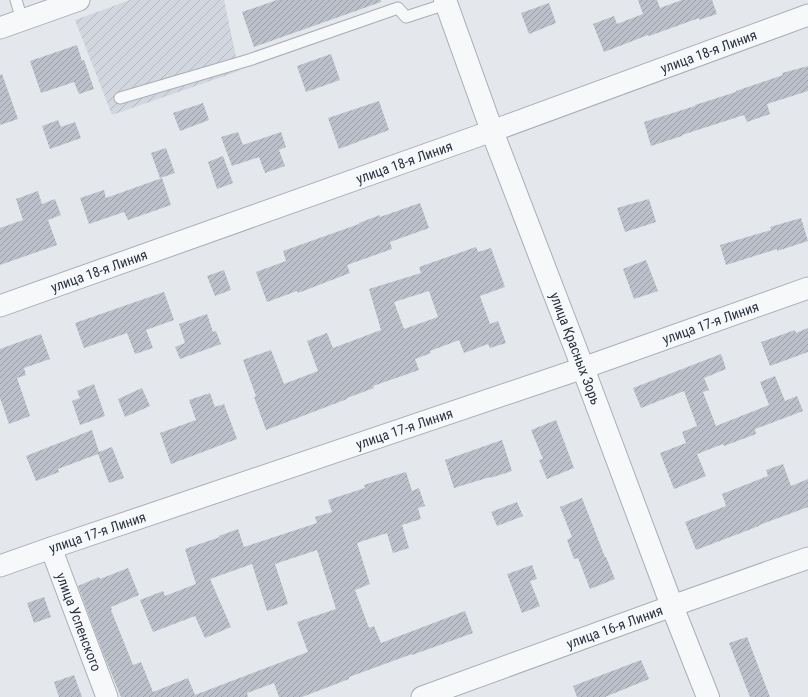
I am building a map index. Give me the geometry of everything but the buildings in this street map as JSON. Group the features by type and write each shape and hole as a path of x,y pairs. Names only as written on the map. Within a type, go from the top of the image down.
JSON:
{"street":[{"path":"0,28 78,0"},
{"name":"улица Красных Зорь","path":"445,2 492,131 708,697"},
{"name":"улица 18-я Линия","path":"0,306 492,131 808,15"},
{"name":"улица 17-я Линия","path":"0,566 583,368 808,288"},
{"name":"улица Успенского","path":"51,548 107,697"},
{"name":"улица 16-я Линия","path":"422,697 808,558"}],"lane":[{"path":"16,0 22,20"},
{"path":"120,98 249,60 398,8 406,17 445,2"}],"shaded area":[{"path":"130,0 224,0 239,71 112,115 75,20"}]}
